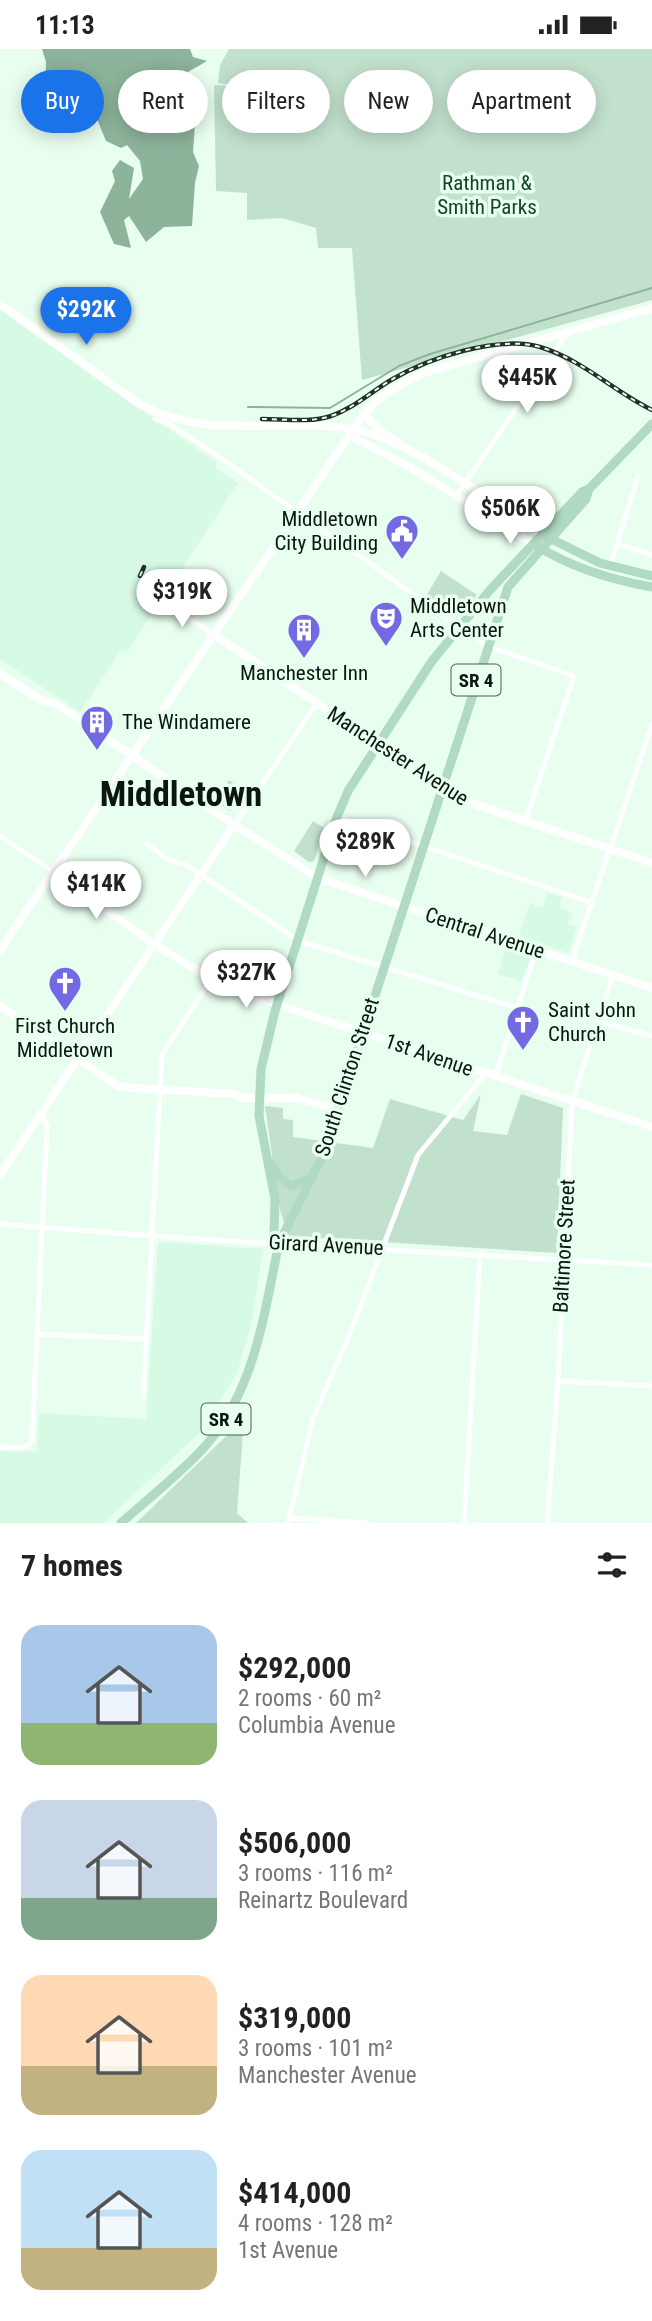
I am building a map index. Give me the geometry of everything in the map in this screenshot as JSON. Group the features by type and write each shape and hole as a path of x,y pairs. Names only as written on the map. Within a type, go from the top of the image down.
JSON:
{"main road":[{"name":"SR 4","path":"121,1523 197,1455 236,1402 255,1354 279,1243 274,1234 275,1199 259,1116 265,1048 337,817 348,791 432,661 547,537 582,492 589,489 652,424"},
{"path":"547,537 572,552 610,566 652,576"},
{"name":"SR 4","path":"403,906 487,646 510,584 537,546"},
{"path":"537,546 613,579 652,587"},
{"name":"South Clinton Street","path":"279,1243 312,1178 403,906"},
{"path":"267,1154 285,1183 298,1185 312,1178"}],"street":[{"path":"0,304 487,646 574,676 525,823"},
{"path":"0,950 349,431 365,412 386,393 424,373 652,308"},
{"path":"457,495 569,331"},
{"path":"365,412 370,422 410,452 547,537"},
{"path":"157,416 203,425 360,431 410,452"},
{"path":"349,431 355,439 457,495 537,546"},
{"path":"610,566 638,476"},
{"path":"618,544 652,555"},
{"name":"Manchester Avenue","path":"167,603 443,787 477,805 525,823 652,863"},
{"name":"Central Avenue","path":"0,674 41,700 57,704 234,825 318,878 652,988"},
{"path":"0,1175 317,703"},
{"path":"571,963 652,725"},
{"path":"337,817 593,903"},
{"name":"1st Avenue","path":"0,836 210,981 652,1127"},
{"path":"147,844 167,859 188,866 299,941 518,1009"},
{"path":"495,1077 536,950"},
{"name":"Baltimore Street","path":"547,1523 558,1381 562,1258 572,1102 613,975"},
{"path":"143,1398 162,1054 210,981"},
{"path":"0,1006 119,1087 233,1094 240,1091 259,1096 296,1098 337,1109"},
{"path":"598,1021 652,1036"},
{"path":"367,1523 289,1520 313,1418 349,1336 380,1248 418,1155 485,1074"},
{"path":"0,1447 22,1448 30,1444 39,1334 47,1128 42,1112"},
{"name":"Girard Avenue","path":"0,1224 43,1229 652,1265"},
{"path":"464,1523 480,1253"},
{"path":"39,1334 146,1339"},
{"path":"558,1381 652,1386"}],"shaded area":[{"path":"42,49 190,49 193,57 207,61 191,70 118,70 118,133 194,133 193,152 199,166 192,226 164,227 146,242 129,216 124,220 131,248 114,244 100,212 115,181 112,171 120,160 134,168 129,199 143,179 140,161 127,145 121,148 106,141 103,133 104,70 46,70"},
{"path":"0,310 217,463 215,468 238,483 126,653 121,650 80,712 0,659"},
{"path":"547,893 562,897 559,908 573,913 568,924 577,927 568,953 519,936 530,903 543,908"},
{"path":"505,948 532,956 521,981 498,974"},
{"path":"158,1242 263,1249 251,1325 237,1373 199,1433 104,1523 0,1523 0,1451 37,1452 39,1413 146,1419"}],"green space":[{"name":"Rathman & Smith Parks","path":"229,49 652,49 652,300 362,380 352,248 318,248 316,228 282,218 247,220 247,193 216,191 214,85 222,86 222,133 330,133 330,70 222,70 222,84 218,83 220,65"},
{"path":"441,571 477,595 457,617 426,596"},
{"path":"229,780 244,791 230,811 215,800"},
{"path":"313,821 324,828 314,861 309,862 294,851"},
{"path":"481,1094 473,1131 507,1135 521,1094 563,1108 557,1253 288,1236 280,1210 265,1106 283,1108 283,1119 293,1120 293,1137 373,1148 390,1099 463,1120"},
{"path":"244,1419 237,1513 248,1523 136,1523"}],"waterway":[{"path":"248,407 330,408 399,366 430,354 652,288"}],"railway":[{"path":"262,419 306,420 331,416 391,380 424,364 464,351 504,344 523,344 556,353 652,410"},
{"path":"140,576 144,567"}],"place":[{"name":"Middletown City Building","path":"402,561"},
{"name":"Middletown Arts Center","path":"386,648"},
{"name":"Manchester Inn","path":"304,660"},
{"name":"The Windamere","path":"97,752"},
{"name":"First Church Middletown","path":"65,1013"},
{"name":"Saint John Church","path":"523,1052"}],"district":[{"name":"Middletown","path":"181,794"}]}
